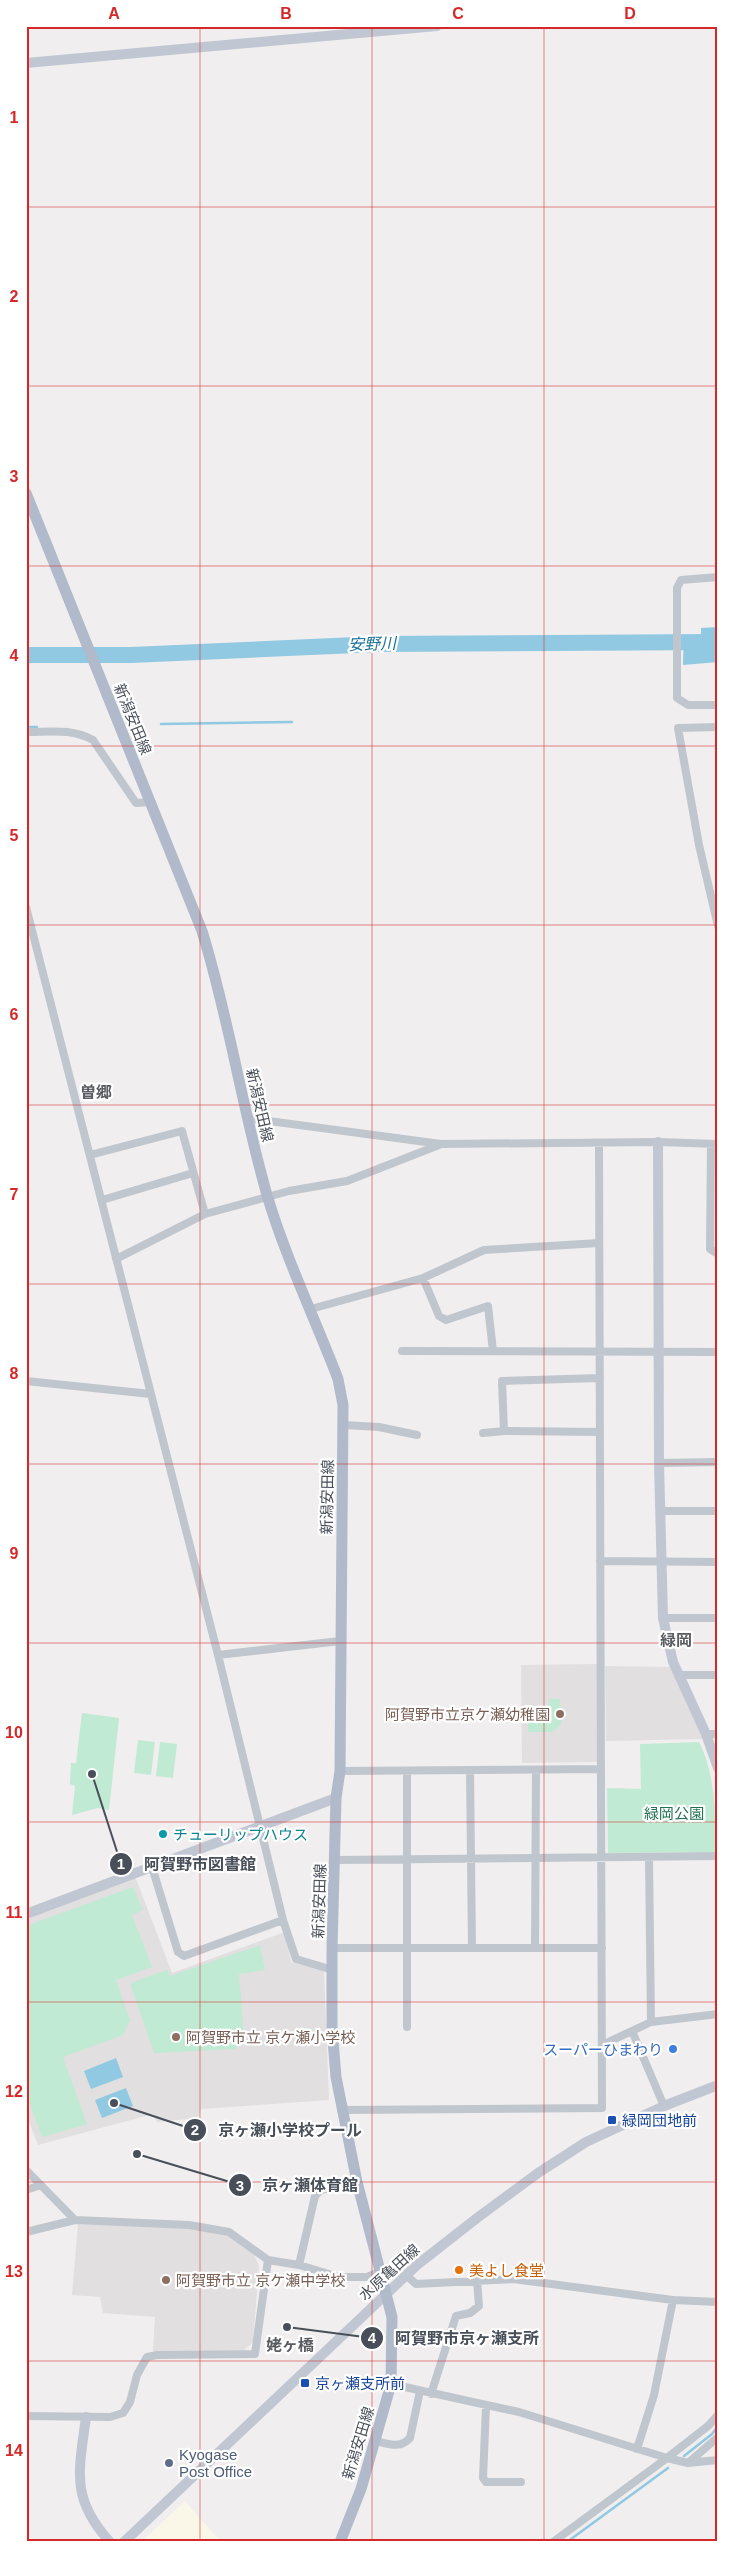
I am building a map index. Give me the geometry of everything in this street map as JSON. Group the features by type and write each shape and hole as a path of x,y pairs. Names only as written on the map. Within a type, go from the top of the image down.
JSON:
{"main road":[{"name":"新潟安田線","path":"26,493 202,931 216,974 247,1118 268,1197 338,1379 343,1405 340,1771 336,1798 332,2028 341,2110 379,2272 392,2317 391,2384 376,2441 340,2542"}],"street":[{"path":"26,62 437,26"},
{"path":"718,577 681,580 676,588 677,698 688,706 718,705"},
{"path":"718,727 678,728 699,845 718,926"},
{"path":"26,732 69,731 83,734 94,740 136,803 150,802"},
{"path":"26,907 218,1654 283,1920 296,1959 333,1970"},
{"path":"247,1118 441,1144 658,1142 714,1144 710,1249 718,1254"},
{"path":"90,1155 182,1131 205,1214"},
{"path":"658,1142 659,1462 663,1618 673,1662 706,1734 718,1768"},
{"path":"341,2110 602,2108 599,1143"},
{"path":"116,1259 205,1214 289,1191 347,1181 441,1144"},
{"path":"102,1200 193,1173"},
{"path":"311,1309 423,1278 484,1250 599,1244"},
{"path":"423,1278 439,1316 446,1320 488,1306 493,1351"},
{"path":"402,1351 718,1352"},
{"path":"504,1431 502,1381 600,1378"},
{"path":"26,1381 151,1394"},
{"path":"344,1425 380,1427 417,1435"},
{"path":"483,1433 504,1431 600,1432"},
{"path":"659,1462 718,1462"},
{"path":"660,1511 718,1511"},
{"path":"600,1561 718,1562"},
{"path":"663,1618 718,1618"},
{"path":"218,1654 340,1641"},
{"path":"678,1675 718,1675"},
{"path":"706,1734 718,1734"},
{"path":"340,1771 601,1769"},
{"path":"407,1770 407,2027"},
{"path":"470,1770 472,1948"},
{"path":"535,1948 536,1770"},
{"path":"26,1914 336,1798"},
{"path":"335,1860 718,1856"},
{"path":"649,1857 651,2022"},
{"path":"152,1867 178,1952 184,1956 283,1920"},
{"path":"332,1948 602,1948"},
{"path":"602,2045 651,2022 718,2014"},
{"path":"632,2031 664,2106"},
{"name":"水原亀田線","path":"124,2542 406,2276 477,2218 560,2157 609,2130 664,2106 718,2086"},
{"path":"26,2170 75,2220"},
{"path":"299,2265 314,2196 321,2190 357,2182"},
{"path":"26,2190 41,2185"},
{"path":"26,2232 75,2220 189,2224 229,2232 268,2260 299,2265 339,2277 367,2277 379,2272"},
{"path":"26,2416 86,2417 110,2416 123,2413 130,2402 137,2375 147,2357 157,2355 255,2354 268,2260"},
{"path":"406,2276 416,2284 513,2279 673,2300 718,2302"},
{"path":"431,2394 456,2316 470,2312 478,2306 478,2280"},
{"path":"638,2449 654,2395 673,2300"},
{"path":"391,2384 519,2412 688,2463 718,2460"},
{"path":"376,2441 399,2446 405,2444 410,2438 420,2391"},
{"path":"486,2406 482,2478 486,2482 522,2482"},
{"path":"553,2542 667,2458 708,2426 718,2415"},
{"path":"86,2417 80,2468 81,2493 92,2519 110,2542"},
{"path":"688,2463 718,2437"}],"shaded area":[{"name":"阿賀野市立京ケ瀬幼稚園","path":"597,1664 598,1762 522,1763 521,1665"},
{"path":"605,1666 672,1667 703,1739 606,1741"},
{"name":"阿賀野市立 京ケ瀬小学校","path":"135,1876 172,1973 285,1932 291,1962 324,1971 329,2100 201,2109 198,2118 157,2122 153,2114 38,2145 26,2114 26,1918"},
{"name":"阿賀野市立 京ケ瀬中学校","path":"78,2224 198,2228 233,2235 253,2251 259,2266 253,2342 244,2350 153,2351 155,2317 103,2313 100,2297 72,2295"},
{"path":"185,2501 221,2542 143,2542 143,2540"}],"green space":[{"path":"549,1699 560,1699 561,1724 553,1732 528,1732 528,1711 548,1709"},
{"path":"82,1713 119,1718 109,1810 98,1808 72,1815 75,1786 70,1784 71,1763 76,1763"},
{"path":"138,1740 155,1742 151,1775 134,1773"},
{"path":"160,1742 177,1744 173,1778 156,1776"},
{"name":"緑岡公園","path":"699,1742 705,1755 712,1782 717,1852 608,1853 607,1788 641,1789 640,1744"},
{"path":"133,1887 143,1910 132,1915 152,1967 116,1980 130,2021 123,2035 63,2057 87,2124 42,2137 26,2094 26,1926"},
{"path":"260,1945 265,1970 239,1974 244,2037 236,2049 154,2053 130,1983 167,1970 170,1976"}],"water":[{"path":"718,627 718,662 683,665 684,648 687,641 701,634 701,628"},
{"path":"116,2058 123,2077 91,2089 84,2071"},
{"path":"126,2088 133,2106 102,2118 95,2100"}],"waterway":[{"name":"安野川","path":"26,655 131,655 379,644 718,642"},
{"path":"161,724 292,722"},
{"path":"26,727 37,727"},
{"path":"684,2456 712,2434 718,2426"},
{"path":"567,2542 668,2468"}],"place":[{"name":"阿賀野市立京ケ瀬幼稚園","path":"560,1714"},
{"name":"阿賀野市図書館","path":"92,1774"},
{"name":"チューリップハウス","path":"163,1834"},
{"name":"阿賀野市立 京ケ瀬小学校","path":"176,2037"},
{"name":"スーパーひまわり","path":"673,2049"},
{"name":"京ヶ瀬小学校プール","path":"114,2103"},
{"name":"緑岡団地前","path":"612,2120"},
{"name":"京ヶ瀬体育館","path":"137,2154"},
{"name":"美よし食堂","path":"459,2270"},
{"name":"阿賀野市立 京ケ瀬中学校","path":"166,2280"},
{"name":"阿賀野市京ヶ瀬支所","path":"287,2327"},
{"name":"京ヶ瀬支所前","path":"305,2383"},
{"name":"Kyogase Post Office","path":"169,2463"}],"district":[{"name":"曽郷","path":"96,1092"},
{"name":"緑岡","path":"676,1640"},
{"name":"姥ヶ橋","path":"290,2345"}]}
